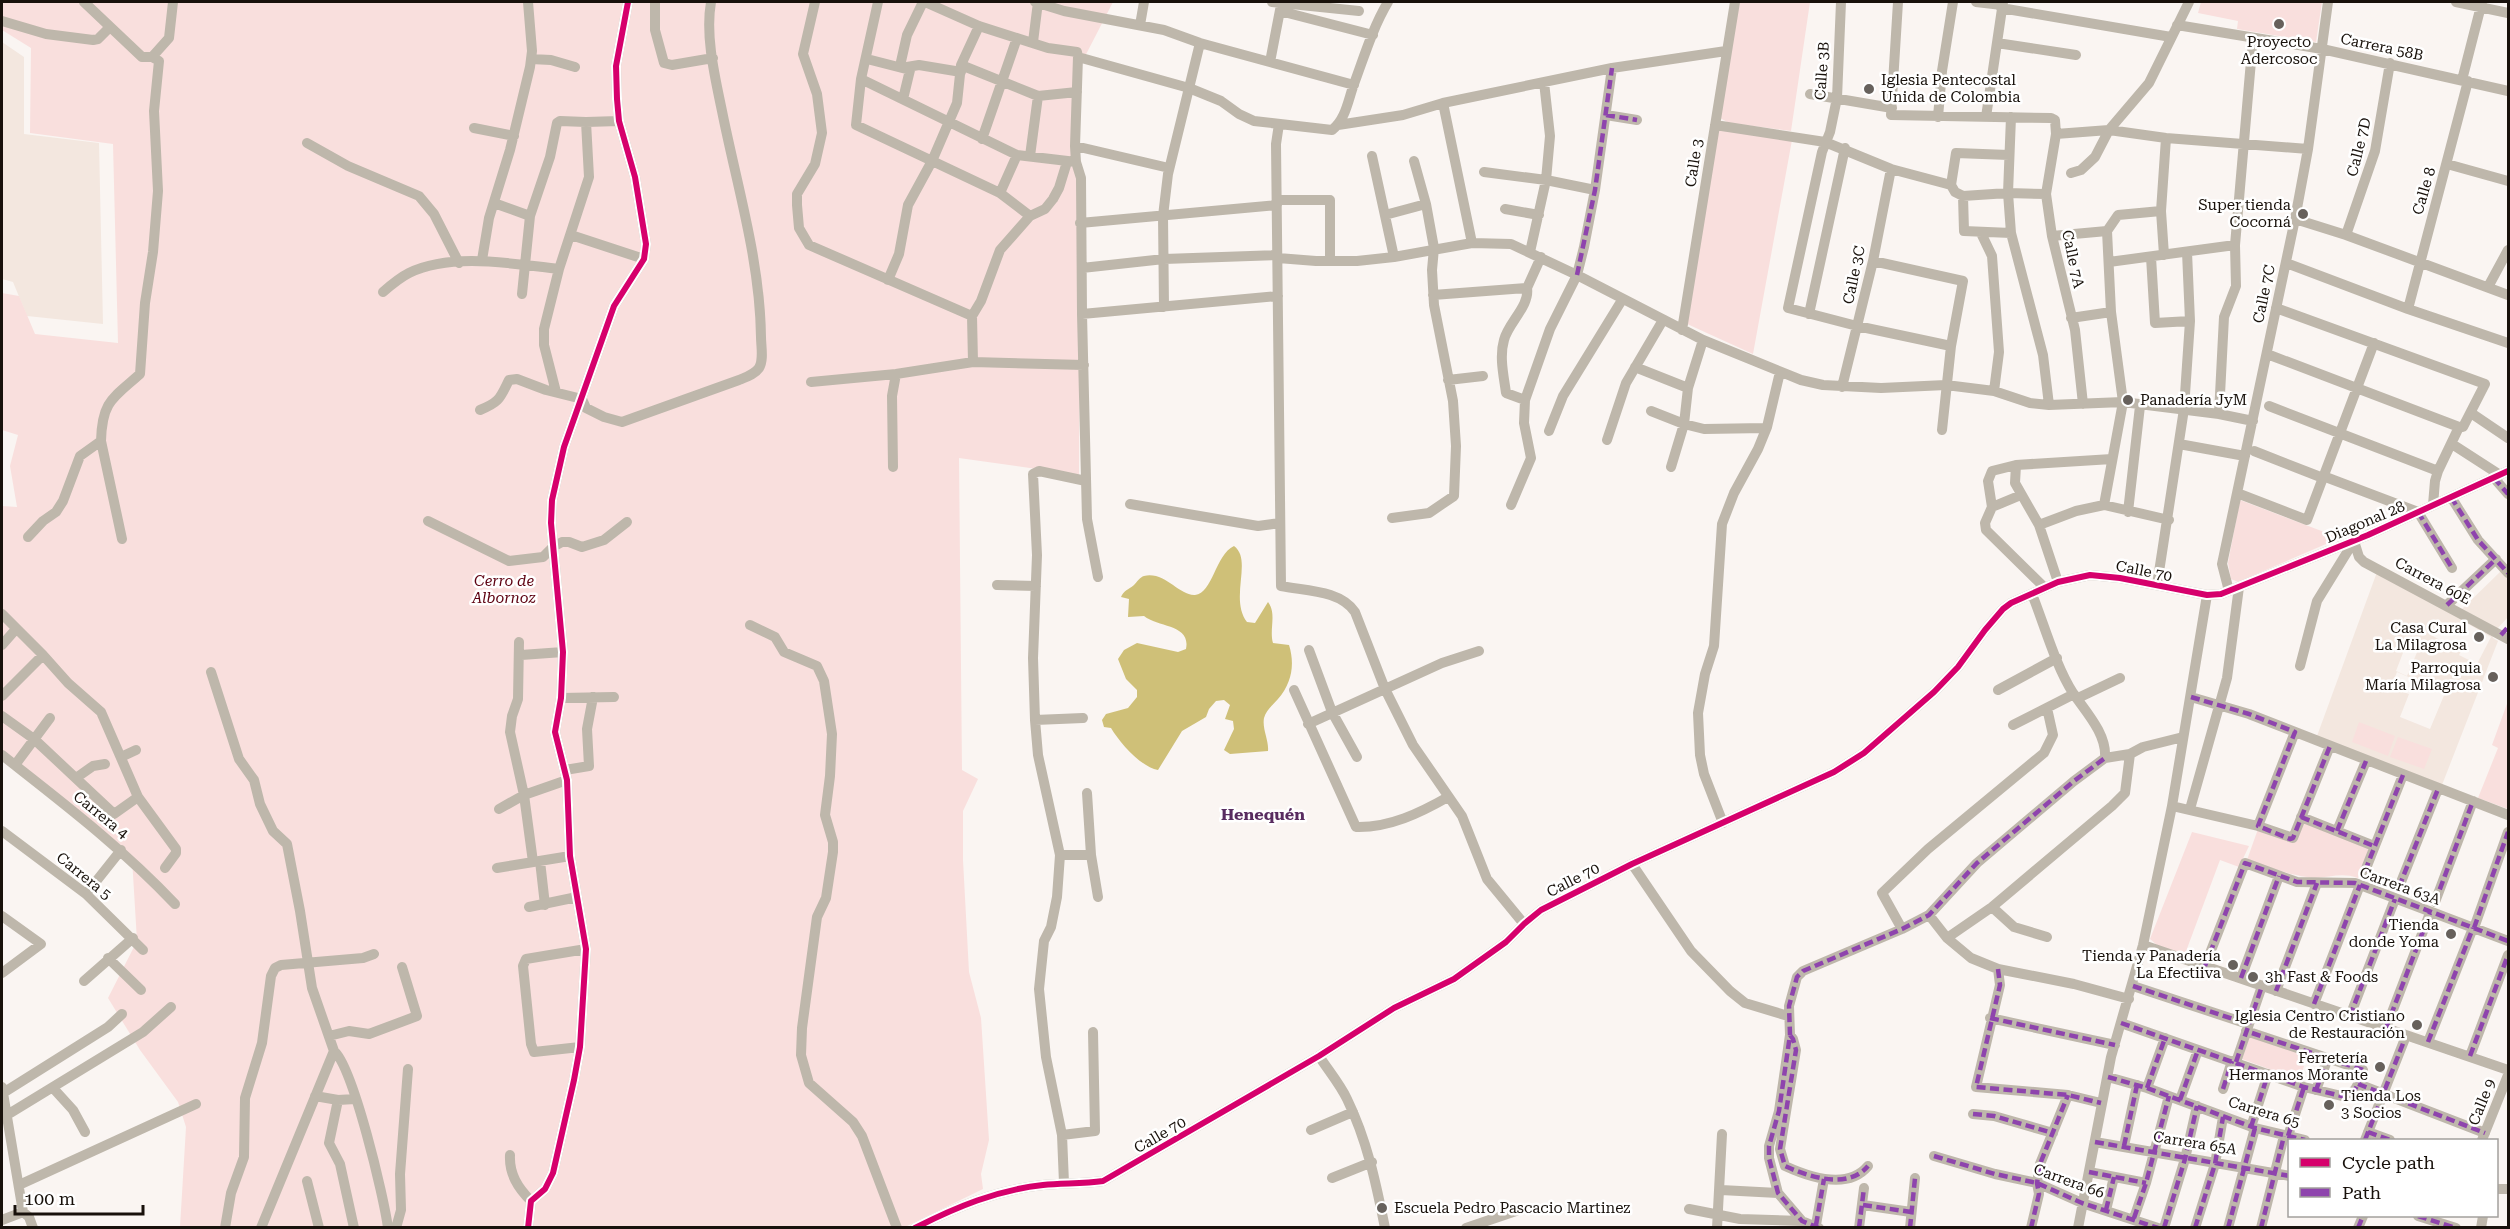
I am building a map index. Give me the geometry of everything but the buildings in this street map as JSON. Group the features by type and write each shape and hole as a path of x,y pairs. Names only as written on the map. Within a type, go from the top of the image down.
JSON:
{"street":[{"path":"84,2 142,57 152,57 159,61 154,111 158,190 153,252 145,303 140,374 115,394 107,405 101,426 101,441 122,539"},
{"path":"152,57 169,38 173,2"},
{"path":"482,261 494,203 514,136 531,59 528,2"},
{"path":"528,1227 531,1201 545,1189 553,1173 580,1047 586,949 570,856 566,775 555,732 561,698 563,652 553,547 552,500 564,447 614,306 644,259 646,244 635,177 619,121 616,66 628,2"},
{"path":"655,2 655,30 664,63 672,65 713,58"},
{"path":"582,399 586,408 604,417 622,422 745,377 759,368 762,357 761,300 719,99 709,11 711,2"},
{"path":"815,2 803,54 817,94 822,134 815,164 797,194 799,228 809,245 972,315"},
{"path":"878,2 871,25 867,59 861,79 856,125 1000,193 1030,216"},
{"path":"904,66 907,35 924,2 979,26 1048,48 1077,52 1075,146 1071,162 1053,199 1045,209 1030,216 1000,250 981,301 972,315 973,362"},
{"path":"1033,42 1037,2 1064,11 1175,33 1200,43 1354,85"},
{"path":"1140,25 1144,2"},
{"path":"1078,57 1189,88 1221,101 1254,121 1332,130 1338,125 1388,2"},
{"name":"Calle 3","path":"1682,330 1735,2"},
{"name":"Calle 3B","path":"1809,314 1788,308 1837,98 1841,2"},
{"path":"1891,112 1898,2"},
{"path":"1938,117 1942,71 1953,2"},
{"path":"1976,2 2171,37"},
{"path":"2071,172 2081,170 2094,157 2109,130 2148,82 2189,2"},
{"name":"Calle 7C","path":"2190,809 2219,705 2232,644 2234,589 2222,564 2237,494 2249,454 2253,421 2295,219 2308,148 2328,2"},
{"path":"2456,2 2481,4 2508,13"},
{"path":"1278,4 1373,35"},
{"path":"1278,4 1359,11"},
{"path":"1270,62 1278,4"},
{"name":"Calle 8","path":"2408,309 2447,164 2481,4"},
{"path":"1986,117 2002,5"},
{"path":"2,21 46,34 93,40 98,39 110,27"},
{"name":"Carrera 58B","path":"2177,25 2322,49 2508,91"},
{"path":"888,280 899,254 909,205 932,161 957,103 961,68 979,26"},
{"path":"982,139 1017,38"},
{"path":"2219,414 2224,317 2227,306 2234,297 2236,286 2235,245 2253,38"},
{"path":"1164,307 1163,216 1169,168 1200,43"},
{"path":"1997,43 2076,55"},
{"path":"1338,125 1402,115 1443,103 1612,68 1726,51"},
{"path":"531,59 551,60 575,67"},
{"path":"867,59 904,66 961,68 1038,96 1077,92"},
{"name":"Calle 7D","path":"2346,235 2375,151 2391,63"},
{"path":"903,99 910,70 904,66"},
{"path":"1511,505 1531,463 1524,423 1525,400 1550,329 1577,275 1595,190 1612,68"},
{"path":"861,79 1017,155 1071,162 1081,178 1087,519 1098,577"},
{"path":"1525,400 1506,393 1502,347 1504,338 1525,301 1536,254 1550,136 1544,82"},
{"path":"1810,94 1837,98 1891,112 1938,117 2011,117 2008,193 2011,233 2043,356 2049,405"},
{"path":"1030,156 1038,96"},
{"path":"1443,103 1472,243"},
{"path":"1606,115 1637,120"},
{"name":"Calle 7A","path":"2011,117 2055,120 2056,134 2046,194 2052,236 2075,330 2083,404"},
{"path":"522,294 530,216 550,157 557,123 560,121 619,121"},
{"path":"556,392 544,345 544,328 559,269 589,177 586,122"},
{"path":"1280,124 1276,144 1281,586 1339,597 1348,602 1355,612 1385,689 1413,745 1462,816 1487,879 1524,924"},
{"path":"1715,125 1825,142 1845,148 1891,169 1951,185"},
{"path":"474,128 514,136"},
{"path":"2056,134 2109,130 2166,138 2308,148"},
{"path":"2164,255 2161,211 2166,138"},
{"path":"307,143 348,166 419,196 434,214 459,262"},
{"path":"1075,146 1169,168"},
{"path":"1845,148 1809,314 1951,346"},
{"path":"2009,155 1956,153 1951,185 1955,192 1963,196 2008,193 2046,194"},
{"path":"1000,193 1017,155"},
{"path":"1372,156 1394,257"},
{"path":"1392,518 1429,513 1454,496 1454,411 1433,295 1434,249 1426,204 1414,161"},
{"path":"2447,164 2508,181"},
{"name":"Calle 3C","path":"1842,387 1873,261 1891,169"},
{"path":"1484,172 1546,180 1595,190"},
{"path":"1963,196 1964,231 2011,233"},
{"path":"1080,223 1163,216 1277,202 1330,200 1330,261"},
{"path":"494,203 530,216"},
{"path":"1385,215 1426,204"},
{"path":"1505,209 1539,215"},
{"path":"2104,505 2123,402 2111,312 2107,231 2118,215 2161,211"},
{"path":"2295,219 2346,235 2508,295"},
{"path":"2052,236 2107,231"},
{"path":"1981,233 1992,256 1999,352 1994,391"},
{"path":"571,235 644,259"},
{"path":"1082,268 1164,259 1278,256 1330,261 1394,257 1472,243 1511,244 1536,254 1703,340 1802,380 1842,387 1946,385 1994,391 2049,405 2123,402 2140,406 2219,414 2253,421"},
{"path":"2109,262 2235,245"},
{"path":"2488,287 2508,250"},
{"path":"2157,585 2169,520 2184,409 2190,321 2187,252"},
{"path":"2151,256 2155,323 2190,321"},
{"path":"383,292 409,273 431,266 459,262 482,261 559,269"},
{"path":"1873,261 1963,281 1951,346 1942,430"},
{"path":"2286,263 2508,344"},
{"path":"1433,295 1527,288"},
{"path":"1082,314 1278,296"},
{"path":"1548,431 1563,396 1622,300"},
{"path":"2267,354 2463,428 2485,384 2276,309"},
{"path":"2071,318 2111,312"},
{"path":"1606,440 1626,382 1663,320"},
{"path":"1671,467 1684,424 1689,388 1703,340"},
{"path":"2237,494 2307,520 2374,343"},
{"path":"811,382 896,374 973,362 1084,365"},
{"path":"1635,367 1689,388"},
{"path":"1723,823 1704,774 1699,748 1698,713 1705,674 1714,646 1722,524 1734,493 1758,449 1779,372"},
{"path":"893,467 892,396 896,374"},
{"path":"1448,380 1483,376"},
{"path":"480,410 501,398 509,380 513,379 582,399"},
{"path":"2128,512 2140,406"},
{"path":"2269,406 2438,471"},
{"path":"1651,411 1704,429 1765,428"},
{"path":"2471,413 2508,438"},
{"path":"2433,505 2438,471 2459,427"},
{"path":"28,537 43,521 56,512 63,501 80,456 101,441"},
{"path":"2179,444 2249,454 2323,477 2418,512 2452,568"},
{"path":"2451,444 2501,475 2508,494"},
{"path":"2044,587 1986,530 1985,523 1992,507 1988,481 1992,471 2016,465 2112,459"},
{"path":"2016,465 2015,483 2039,525 2058,582"},
{"path":"1064,1183 1062,1135 1046,1057 1039,989 1044,941 1051,927 1057,897 1060,855 1038,755 1035,720 1033,658 1036,586 1033,474 1039,471 1086,481"},
{"name":"Diagonal 28","path":"2234,589 2354,541 2501,475"},
{"path":"1992,507 2021,495"},
{"path":"2451,496 2478,540 2508,573"},
{"path":"1130,504 1258,526 1280,523"},
{"path":"2039,525 2076,511 2104,505 2169,520"},
{"path":"428,521 509,561 543,557 553,547 565,542 587,546 604,540 627,522"},
{"path":"2300,666 2317,600 2354,541"},
{"name":"Carrera 60E","path":"2354,541 2359,557 2364,562 2506,633"},
{"path":"2447,605 2498,560 2508,555"},
{"name":"Calle 70","path":"915,1227 979,1198 1019,1188 1103,1181 1319,1056 1394,1008 1454,979 1506,942 1541,910 1632,864 1821,780 1864,753 1958,667 2003,609 2044,587 2077,576 2098,574 2207,595 2234,589"},
{"path":"997,585 1036,586"},
{"path":"2032,594 2057,658 2076,696 2106,746 2105,758"},
{"path":"2078,1227 2101,1103 2143,945 2172,806 2207,595"},
{"path":"2,614 68,683 101,712 138,797 176,849 176,853 165,868"},
{"path":"750,625 775,637 784,652 817,666 824,681 832,734 825,816 833,842 833,852 826,898 817,916 802,1028 801,1055 809,1083 853,1122 862,1136 897,1227"},
{"path":"2,645 16,629"},
{"path":"519,642 518,699 512,716 510,732 545,905"},
{"path":"1309,650 1332,712 1357,757"},
{"path":"1308,724 1442,663 1479,651"},
{"path":"520,655 563,652"},
{"path":"2,696 43,655"},
{"path":"1998,690 2057,658"},
{"path":"211,672 239,759 254,780 260,804 273,831 287,844 312,988 334,1051 342,1060 355,1099 381,1185 388,1227"},
{"path":"2013,725 2047,708 2120,678"},
{"path":"1294,690 1356,827 1373,828 1391,823 1425,810 1448,796"},
{"path":"498,809 589,766 587,729 593,697"},
{"path":"561,698 614,697"},
{"path":"2191,697 2249,714 2508,815"},
{"path":"1902,929 1882,893 1928,849 2044,753 2053,735 2047,708"},
{"path":"2,716 33,740 114,814 138,797"},
{"path":"15,765 50,718"},
{"path":"1035,720 1083,718"},
{"path":"2258,826 2295,732"},
{"path":"1802,1221 1778,1193 1769,1158 1769,1146 1779,1111 1790,1035 1788,1016 1797,977 1803,970 1902,929 1929,915 1977,863 2074,781 2105,758 2130,754 2143,747 2183,737"},
{"path":"2172,806 2258,826 2292,838 2330,746"},
{"path":"121,757 136,750"},
{"path":"1947,938 1992,908 2125,793 2130,754"},
{"name":"Carrera 4","path":"2,755 121,850 175,904"},
{"path":"2337,831 2366,761"},
{"path":"76,778 93,766 105,764"},
{"path":"2365,872 2403,775"},
{"path":"2399,887 2438,789"},
{"path":"1087,793 1091,855 1098,897"},
{"path":"2434,902 2473,801"},
{"path":"2301,817 2374,846"},
{"name":"Carrera 5","path":"2,831 86,894 143,950"},
{"path":"2428,1042 2508,832"},
{"path":"86,894 121,850"},
{"path":"1060,855 1091,855"},
{"path":"497,868 570,856"},
{"name":"Carrera 63A","path":"2205,966 2245,863 2297,882 2340,881 2360,885 2508,941"},
{"path":"1632,864 1691,951 1730,991 1745,1003 1788,1016"},
{"path":"2241,978 2279,876"},
{"path":"2276,991 2317,883"},
{"path":"2314,1004 2360,885"},
{"path":"528,908 577,897"},
{"path":"2350,1016 2395,899"},
{"path":"1992,908 2014,927 2047,937"},
{"path":"2386,1028 2430,913"},
{"path":"2,915 41,944 2,974"},
{"path":"1929,915 1947,938 1963,953 1998,969 2074,984 2129,999"},
{"path":"84,981 133,938"},
{"path":"2143,945 2508,1070"},
{"path":"580,1047 534,1052 531,1044 523,966 526,959 586,949"},
{"path":"225,1227 231,1193 246,1148 245,1098 262,1042 271,976 275,968 281,965 306,962 361,958 374,954"},
{"path":"2470,1056 2508,955"},
{"path":"108,958 141,990"},
{"path":"329,1036 349,1031 369,1034 417,1016 402,967"},
{"path":"1998,969 2000,985 1990,1018 1976,1087 2068,1095 2101,1103"},
{"path":"2121,1023 2304,1087 2348,1097 2358,1084 2363,1070 2133,986"},
{"path":"2223,1089 2262,986"},
{"path":"7,1115 143,1032 171,1007"},
{"path":"33,1227 29,1217 23,1212 6,1131 7,1115 2,1090 108,1028 122,1014"},
{"path":"1990,1018 2115,1045"},
{"path":"1062,1135 1095,1131 1093,1032"},
{"path":"1790,1035 1796,1050 1780,1149 1785,1166 1824,1179 1854,1178 1869,1166"},
{"path":"2124,1146 2142,1086 2165,1038"},
{"path":"2384,1139 2366,1136 2404,1041"},
{"path":"2180,1100 2198,1050"},
{"path":"261,1227 334,1051"},
{"path":"1319,1056 1346,1097 1353,1112 1372,1162 1384,1227"},
{"path":"2316,1090 2328,1058"},
{"path":"396,1227 401,1210 400,1174 408,1069"},
{"path":"2228,1227 2246,1167 2253,1128 2268,1074"},
{"name":"Calle 9","path":"2484,1137 2508,1075"},
{"name":"Carrera 65","path":"2108,1077 2142,1086 2253,1128 2300,1139"},
{"path":"2358,1084 2484,1137"},
{"path":"2261,1227 2286,1136 2304,1087"},
{"path":"53,1088 73,1110 85,1132"},
{"path":"2031,1227 2039,1194 2037,1183 2040,1164 2068,1095"},
{"path":"315,1096 338,1100 355,1099"},
{"path":"2134,1218 2146,1183 2169,1096"},
{"path":"338,1100 329,1143 340,1164 354,1227"},
{"path":"19,1185 196,1104"},
{"path":"2164,1227 2185,1159 2197,1106"},
{"path":"1311,1130 1353,1112"},
{"path":"1973,1114 1994,1116 2053,1133"},
{"path":"2195,1227 2215,1164 2219,1115"},
{"path":"1717,1227 1721,1190 1722,1134"},
{"name":"Carrera 65A","path":"2095,1142 2288,1176"},
{"path":"510,1155 509,1166 514,1180 531,1201"},
{"name":"Carrera 66","path":"1934,1156 1995,1174 2037,1183 2082,1203 2158,1227"},
{"path":"1332,1178 1372,1162"},
{"path":"2090,1172 2146,1183"},
{"path":"2106,1210 2114,1177"},
{"path":"1689,1209 1740,1220 1802,1221 1818,1226 1824,1179"},
{"path":"1910,1227 1915,1179"},
{"path":"307,1181 319,1227"},
{"path":"1859,1227 1864,1188"},
{"path":"1721,1190 1778,1193"},
{"path":"1863,1205 1911,1212"},
{"path":"1466,1227 1516,1211"},
{"path":"2,1220 23,1212"},
{"path":"2424,1217 2456,1227"}],"shaded area":[{"path":"2,42 24,57 24,134 99,143 103,324 27,316 13,282 2,279"},
{"path":"1234,546 1242,560 1240,602 1247,622 1255,623 1268,602 1272,612 1273,643 1289,645 1291,652 1292,666 1289,680 1283,693 1264,718 1268,751 1230,754 1224,750 1234,729 1233,721 1225,719 1230,705 1224,700 1216,701 1206,717 1182,731 1158,770 1151,768 1132,754 1111,728 1104,727 1102,720 1106,714 1128,708 1137,697 1137,690 1126,679 1118,659 1124,650 1137,643 1178,652 1186,649 1186,641 1184,635 1179,631 1144,616 1128,617 1129,599 1121,597 1141,577 1152,575 1165,580 1183,592 1195,595 1201,593 1222,557"},
{"path":"2501,571 2508,578 2508,617 2497,629 2462,609"},
{"path":"2377,572 2492,634 2493,638 2498,641 2442,785 2317,736","holes":["2463,621 2491,637 2477,664 2459,655 2461,651 2429,634 2436,622 2456,633","2406,645 2418,650 2407,676 2396,671","2397,672 2445,693 2430,729 2400,717 2409,694 2391,687"]}],"green space":[{"name":"Cerro de Albornoz","path":"2,2 1113,2 1080,66 1079,475 959,458 962,770 978,779 963,811 963,860 969,972 981,1018 989,1140 981,1174 983,1189 905,1227 180,1227 186,1127 178,1102 140,1050 108,998 137,941 132,858 2,751 2,506 17,507 10,466 18,435 2,430 2,293 19,296 35,334 118,343 113,144 30,133 31,48 2,30"},
{"path":"1739,2 1810,2 1791,131 1729,123 1720,118"},
{"name":"Proyecto Adercosoc","path":"2201,2 2322,2 2316,42 2237,29 2238,21 2198,13"},
{"path":"1719,130 1792,140 1753,354 1685,323"},
{"path":"2240,500 2340,538 2238,582 2231,579 2228,563"},
{"path":"2508,701 2508,809 2478,798 2498,748 2492,745"},
{"path":"2359,722 2395,736 2388,756 2352,742"},
{"path":"2398,737 2432,749 2424,769 2390,757"},
{"path":"2305,823 2369,848 2358,878 2345,875 2307,877 2247,860 2258,829 2292,841"},
{"path":"2192,832 2249,846 2239,867 2220,860 2185,954 2158,946 2150,939"},
{"path":"2250,1035 2308,1055 2299,1080 2242,1059"}],"marked path":[{"path":"1577,275 1595,190 1612,68"},
{"path":"1606,115 1637,120"},
{"path":"2494,478 2508,494"},
{"path":"2451,497 2478,540 2508,573"},
{"path":"2418,512 2452,568"},
{"path":"2447,605 2496,559"},
{"path":"2501,635 2508,627"},
{"path":"2191,697 2249,714 2295,732 2258,826 2290,839 2293,838 2330,746"},
{"path":"1819,1228 1802,1221 1778,1193 1769,1158 1769,1146 1779,1111 1790,1035 1789,1006 1797,977 1803,971 1902,929 1929,915 1977,863 2074,781 2105,758"},
{"path":"2337,831 2366,761"},
{"path":"2365,871 2403,775"},
{"path":"2399,887 2438,789"},
{"path":"2435,902 2473,801"},
{"path":"2301,817 2374,846"},
{"path":"2474,928 2508,832"},
{"path":"2205,966 2245,863 2297,882 2355,883 2508,941"},
{"path":"2241,978 2279,876"},
{"path":"2276,991 2317,883"},
{"path":"2314,1004 2360,885"},
{"path":"2350,1016 2395,899"},
{"path":"2386,1028 2430,913"},
{"path":"2428,1042 2473,928"},
{"path":"2470,1056 2508,955"},
{"path":"1998,969 2000,985 1976,1087 2068,1095 2101,1103"},
{"path":"2133,986 2248,1024"},
{"path":"2236,1062 2262,986"},
{"path":"1990,1018 2115,1045"},
{"path":"2121,1023 2304,1087 2346,1097 2357,1086 2363,1070 2246,1031"},
{"path":"1790,1035 1796,1050 1780,1149 1785,1166 1805,1174 1828,1179 1850,1178 1868,1166"},
{"path":"2147,1088 2165,1038"},
{"path":"2365,1139 2404,1041"},
{"path":"2180,1100 2198,1050"},
{"path":"2316,1090 2328,1058"},
{"path":"2223,1089 2232,1061"},
{"path":"2251,1127 2268,1074"},
{"path":"2108,1077 2147,1088 2255,1128 2301,1139"},
{"path":"2358,1084 2485,1133"},
{"path":"2124,1146 2137,1085"},
{"path":"2288,1136 2304,1087"},
{"path":"2031,1228 2039,1194 2037,1183 2040,1164 2068,1095"},
{"path":"2134,1218 2146,1183 2169,1096"},
{"path":"2164,1228 2185,1159 2197,1106"},
{"path":"1973,1114 1994,1116 2053,1133"},
{"path":"2195,1228 2215,1164 2223,1117"},
{"path":"2228,1228 2255,1128"},
{"path":"2368,1132 2387,1139"},
{"path":"2261,1228 2284,1136"},
{"path":"2095,1142 2288,1176"},
{"path":"1934,1156 1995,1174 2037,1183 2082,1203 2158,1228"},
{"path":"2089,1172 2146,1183"},
{"path":"2106,1210 2114,1177"},
{"path":"1910,1228 1915,1178"},
{"path":"1816,1225 1824,1179"},
{"path":"1859,1228 1864,1188"},
{"path":"1863,1205 1911,1212"},
{"path":"2358,1228 2363,1217"},
{"path":"2421,1217 2456,1228"}],"cycle path":[{"path":"528,1228 531,1201 545,1189 553,1173 574,1080 580,1047 586,949 570,856 567,780 555,732 561,698 563,652 551,523 552,500 564,447 614,306 644,259 646,244 635,177 619,121 617,99 616,66 628,2"},
{"path":"915,1228 961,1206 993,1195 1026,1187 1103,1181 1319,1056 1394,1008 1454,979 1506,942 1541,910 1632,864 1834,772 1864,753 1934,692 1958,667 2003,609 2011,603 2058,582 2090,575 2120,578 2207,595 2221,594 2368,535 2508,471"}],"place":[{"name":"Proyecto Adercosoc","path":"2279,24"},
{"name":"Iglesia Pentecostal Unida de Colombia","path":"1869,89"},
{"name":"Super tienda Cocorná","path":"2303,214"},
{"name":"Panadería JyM","path":"2128,400"},
{"name":"Casa Cural La Milagrosa","path":"2479,637"},
{"name":"Parroquia María Milagrosa","path":"2493,677"},
{"name":"Tienda donde Yoma","path":"2451,934"},
{"name":"Tienda y Panadería La Efectiiva","path":"2233,965"},
{"name":"3h Fast & Foods","path":"2253,977"},
{"name":"Iglesia Centro Cristiano de Restauración","path":"2417,1025"},
{"name":"Ferretería Hermanos Morante","path":"2380,1067"},
{"name":"Tienda Los 3 Socios","path":"2329,1105"},
{"name":"Escuela Pedro Pascacio Martinez","path":"1382,1208"}],"district":[{"name":"Henequén","path":"1263,814"}]}
